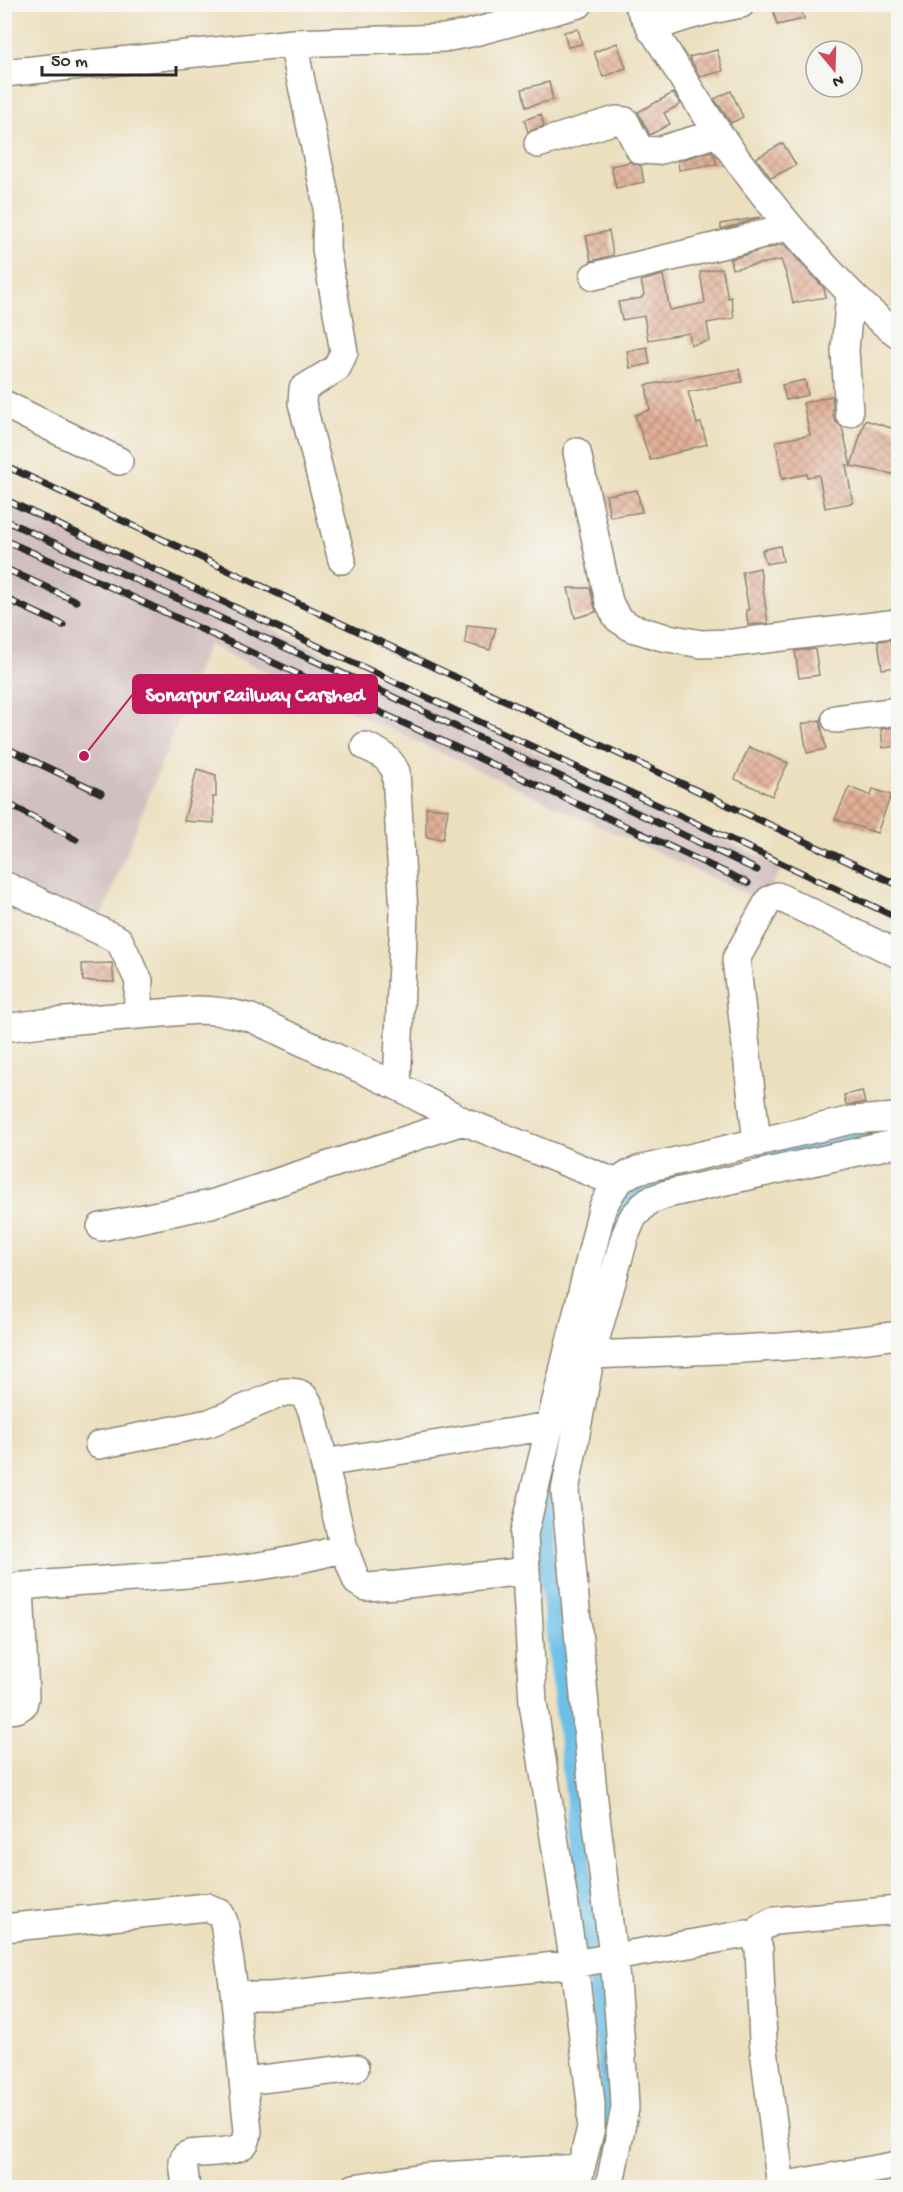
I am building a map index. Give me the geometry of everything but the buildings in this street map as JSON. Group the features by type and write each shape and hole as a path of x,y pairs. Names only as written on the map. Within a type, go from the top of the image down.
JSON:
{"street":[{"path":"4,73 293,43 444,38 579,4"},
{"path":"638,4 651,30 754,184 788,226 867,311 898,334"},
{"path":"651,30 702,12 741,4"},
{"path":"293,43 327,204 326,249 344,352 337,368 303,389 302,402 342,560"},
{"path":"538,144 616,120 625,121 640,150 649,152 718,133"},
{"path":"594,276 742,240 788,226"},
{"path":"849,413 845,350 850,293"},
{"path":"4,404 119,461"},
{"path":"577,452 609,602 617,618 632,628 701,644 733,643 898,623"},
{"path":"836,719 898,711"},
{"path":"365,746 391,761 396,772 404,913 397,1086"},
{"path":"4,885 119,940 140,981 137,1015"},
{"path":"757,1143 736,960 769,900 777,896 898,954"},
{"path":"4,1028 197,1010 235,1013 251,1018 397,1086 463,1121 617,1183"},
{"path":"354,2187 423,2176 579,2178 591,2128 594,1961 592,1781 565,1491 579,1354 602,1209 617,1183 625,1175 638,1170 852,1120 898,1117"},
{"path":"101,1227 211,1204 463,1121"},
{"path":"609,2187 625,2108 594,1961 533,1703 524,1534 549,1426 633,1217 648,1201 690,1189 898,1143"},
{"path":"579,1354 805,1345 898,1335"},
{"path":"99,1445 209,1423 284,1392 297,1391 305,1397 312,1411 344,1548 357,1582 366,1587 398,1586 526,1571"},
{"path":"324,1463 549,1426"},
{"path":"4,1711 23,1705 25,1697 12,1587 216,1571 303,1559 344,1548"},
{"path":"4,1928 207,1907 220,1913 224,1922 234,1990 248,2131 243,2146 185,2156 183,2161 186,2187"},
{"path":"755,1938 762,1927 774,1921 898,1910"},
{"path":"234,1990 249,1996 272,1996 594,1961 746,1934 755,1938 759,1949 763,2041 781,2187 898,2165"},
{"path":"243,2081 355,2068"}],"shaded area":[{"path":"4,503 782,867 762,901 208,645 99,923 5,878"}],"waterway":[{"path":"765,1159 845,1140 882,1135"},
{"path":"605,1251 620,1204 636,1192 665,1183"},
{"path":"555,1458 542,1526 612,2111 610,2124"}],"railway":[{"path":"4,465 898,885"},
{"path":"4,499 898,918"},
{"path":"4,520 368,685 757,870"},
{"path":"4,540 106,585 748,883"},
{"path":"4,568 76,601"},
{"path":"4,598 63,625"},
{"path":"4,747 101,793"},
{"path":"4,802 76,839"}],"place":[{"name":"Sonarpur Railway Carshed","path":"84,756"}]}
